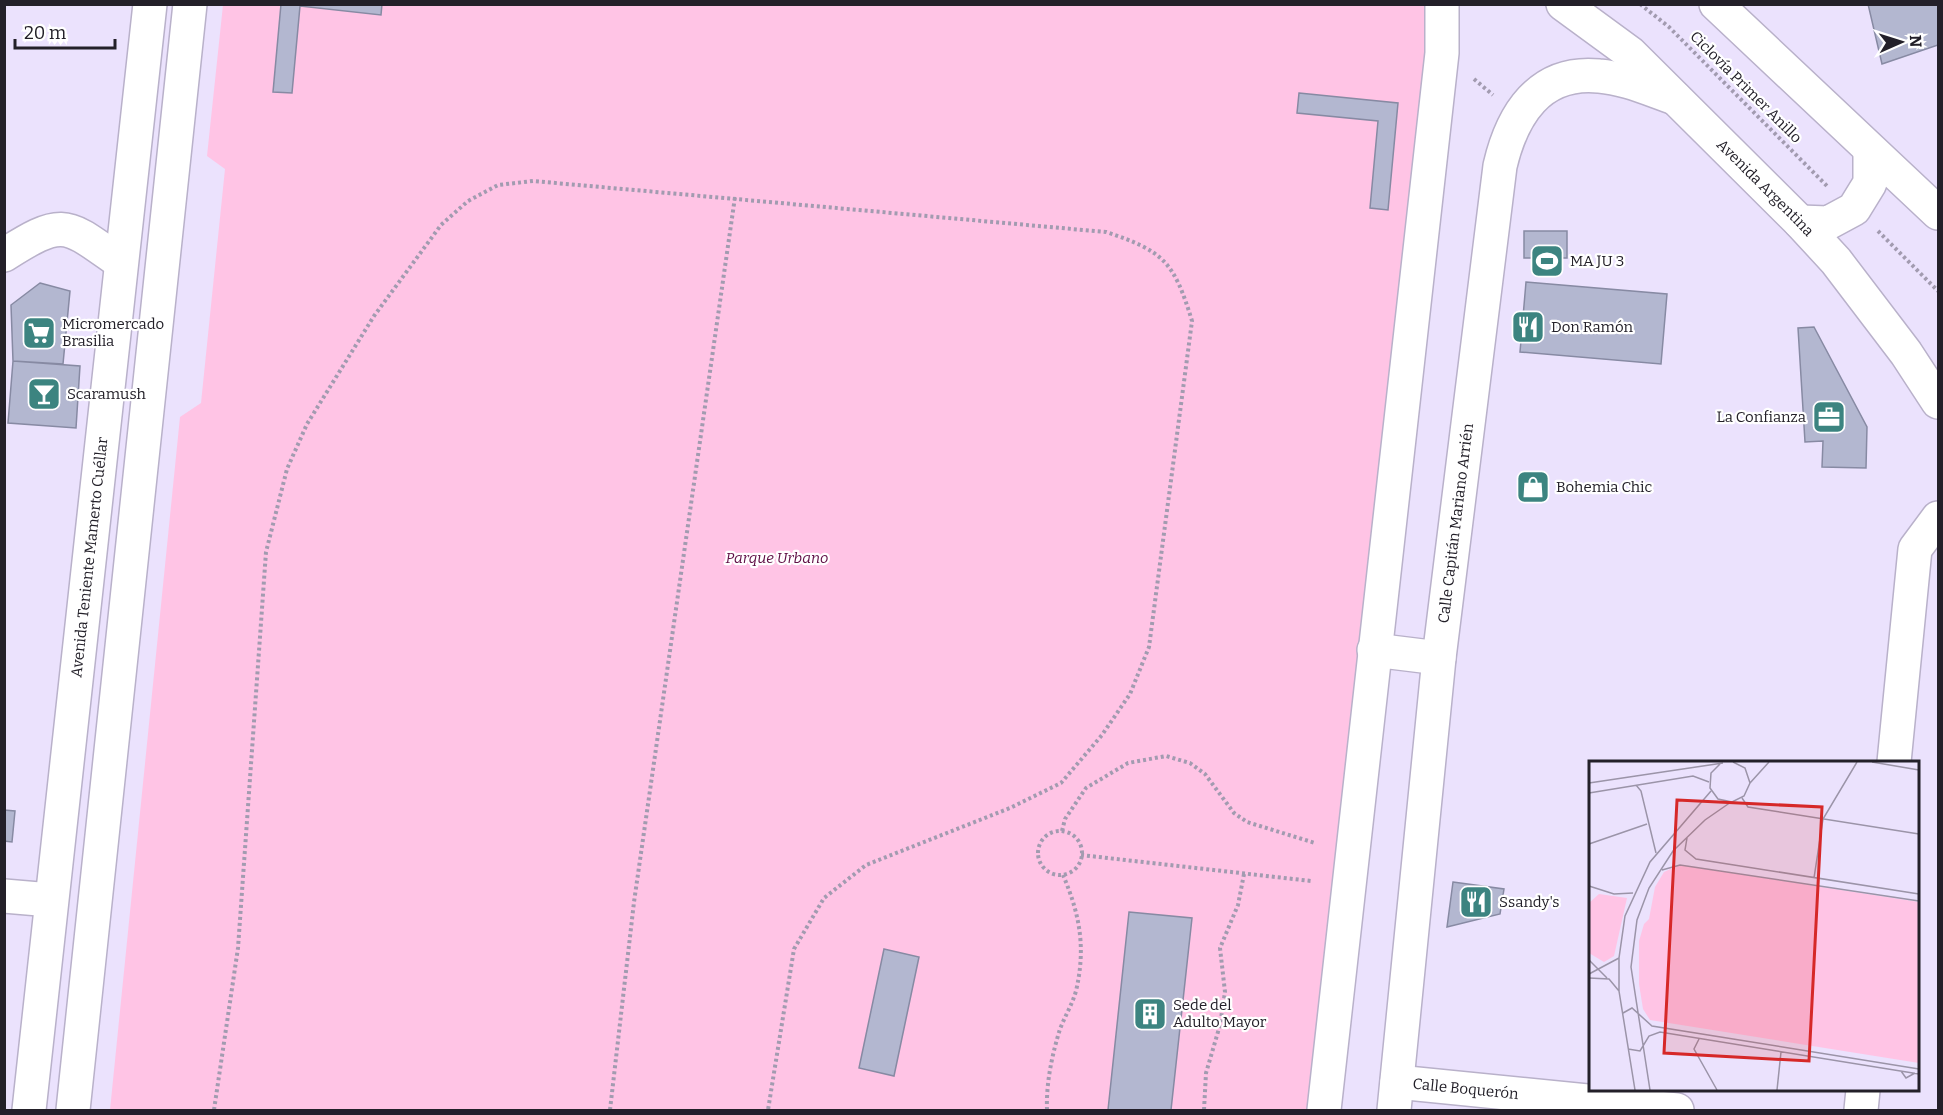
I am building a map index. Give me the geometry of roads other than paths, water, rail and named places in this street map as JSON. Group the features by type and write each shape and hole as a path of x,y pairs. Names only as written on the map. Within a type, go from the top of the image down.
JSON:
{"street":[{"name":"Avenida Teniente Mamerto Cuéllar","path":"29,1110 150,4"},
{"path":"74,1110 190,4"},
{"path":"1324,1110 1442,54 1442,4"},
{"name":"Avenida Argentina","path":"1563,4 1630,53 1800,222 1836,261 1906,353 1938,402"},
{"path":"1716,4 1938,213"},
{"name":"Calle Capitán Mariano Arrién","path":"1395,1096 1439,658 1500,166 1506,140 1516,117 1531,98 1561,80 1597,75 1622,80 1675,98"},
{"path":"1800,222 1828,223 1854,209 1870,183 1870,151"},
{"path":"4,255 41,233 58,228 77,232 120,262"},
{"path":"1894,761 1915,549 1938,518"},
{"path":"1374,650 1439,658"},
{"path":"4,896 51,900"},
{"path":"1861,1110 1863,1091"},
{"name":"Calle Boquerón","path":"1395,1096 1677,1110"}],"place":[{"name":"MA JU 3","path":"1547,261"},
{"name":"Don Ramón","path":"1528,327"},
{"name":"Micromercado Brasilia","path":"39,333"},
{"name":"Scaramush","path":"44,394"},
{"name":"La Confianza","path":"1829,417"},
{"name":"Bohemia Chic","path":"1533,487"},
{"name":"Ssandy's","path":"1476,902"},
{"name":"Sede del Adulto Mayor","path":"1150,1014"}],"park label":[{"name":"Parque Urbano","path":"777,558"}]}
